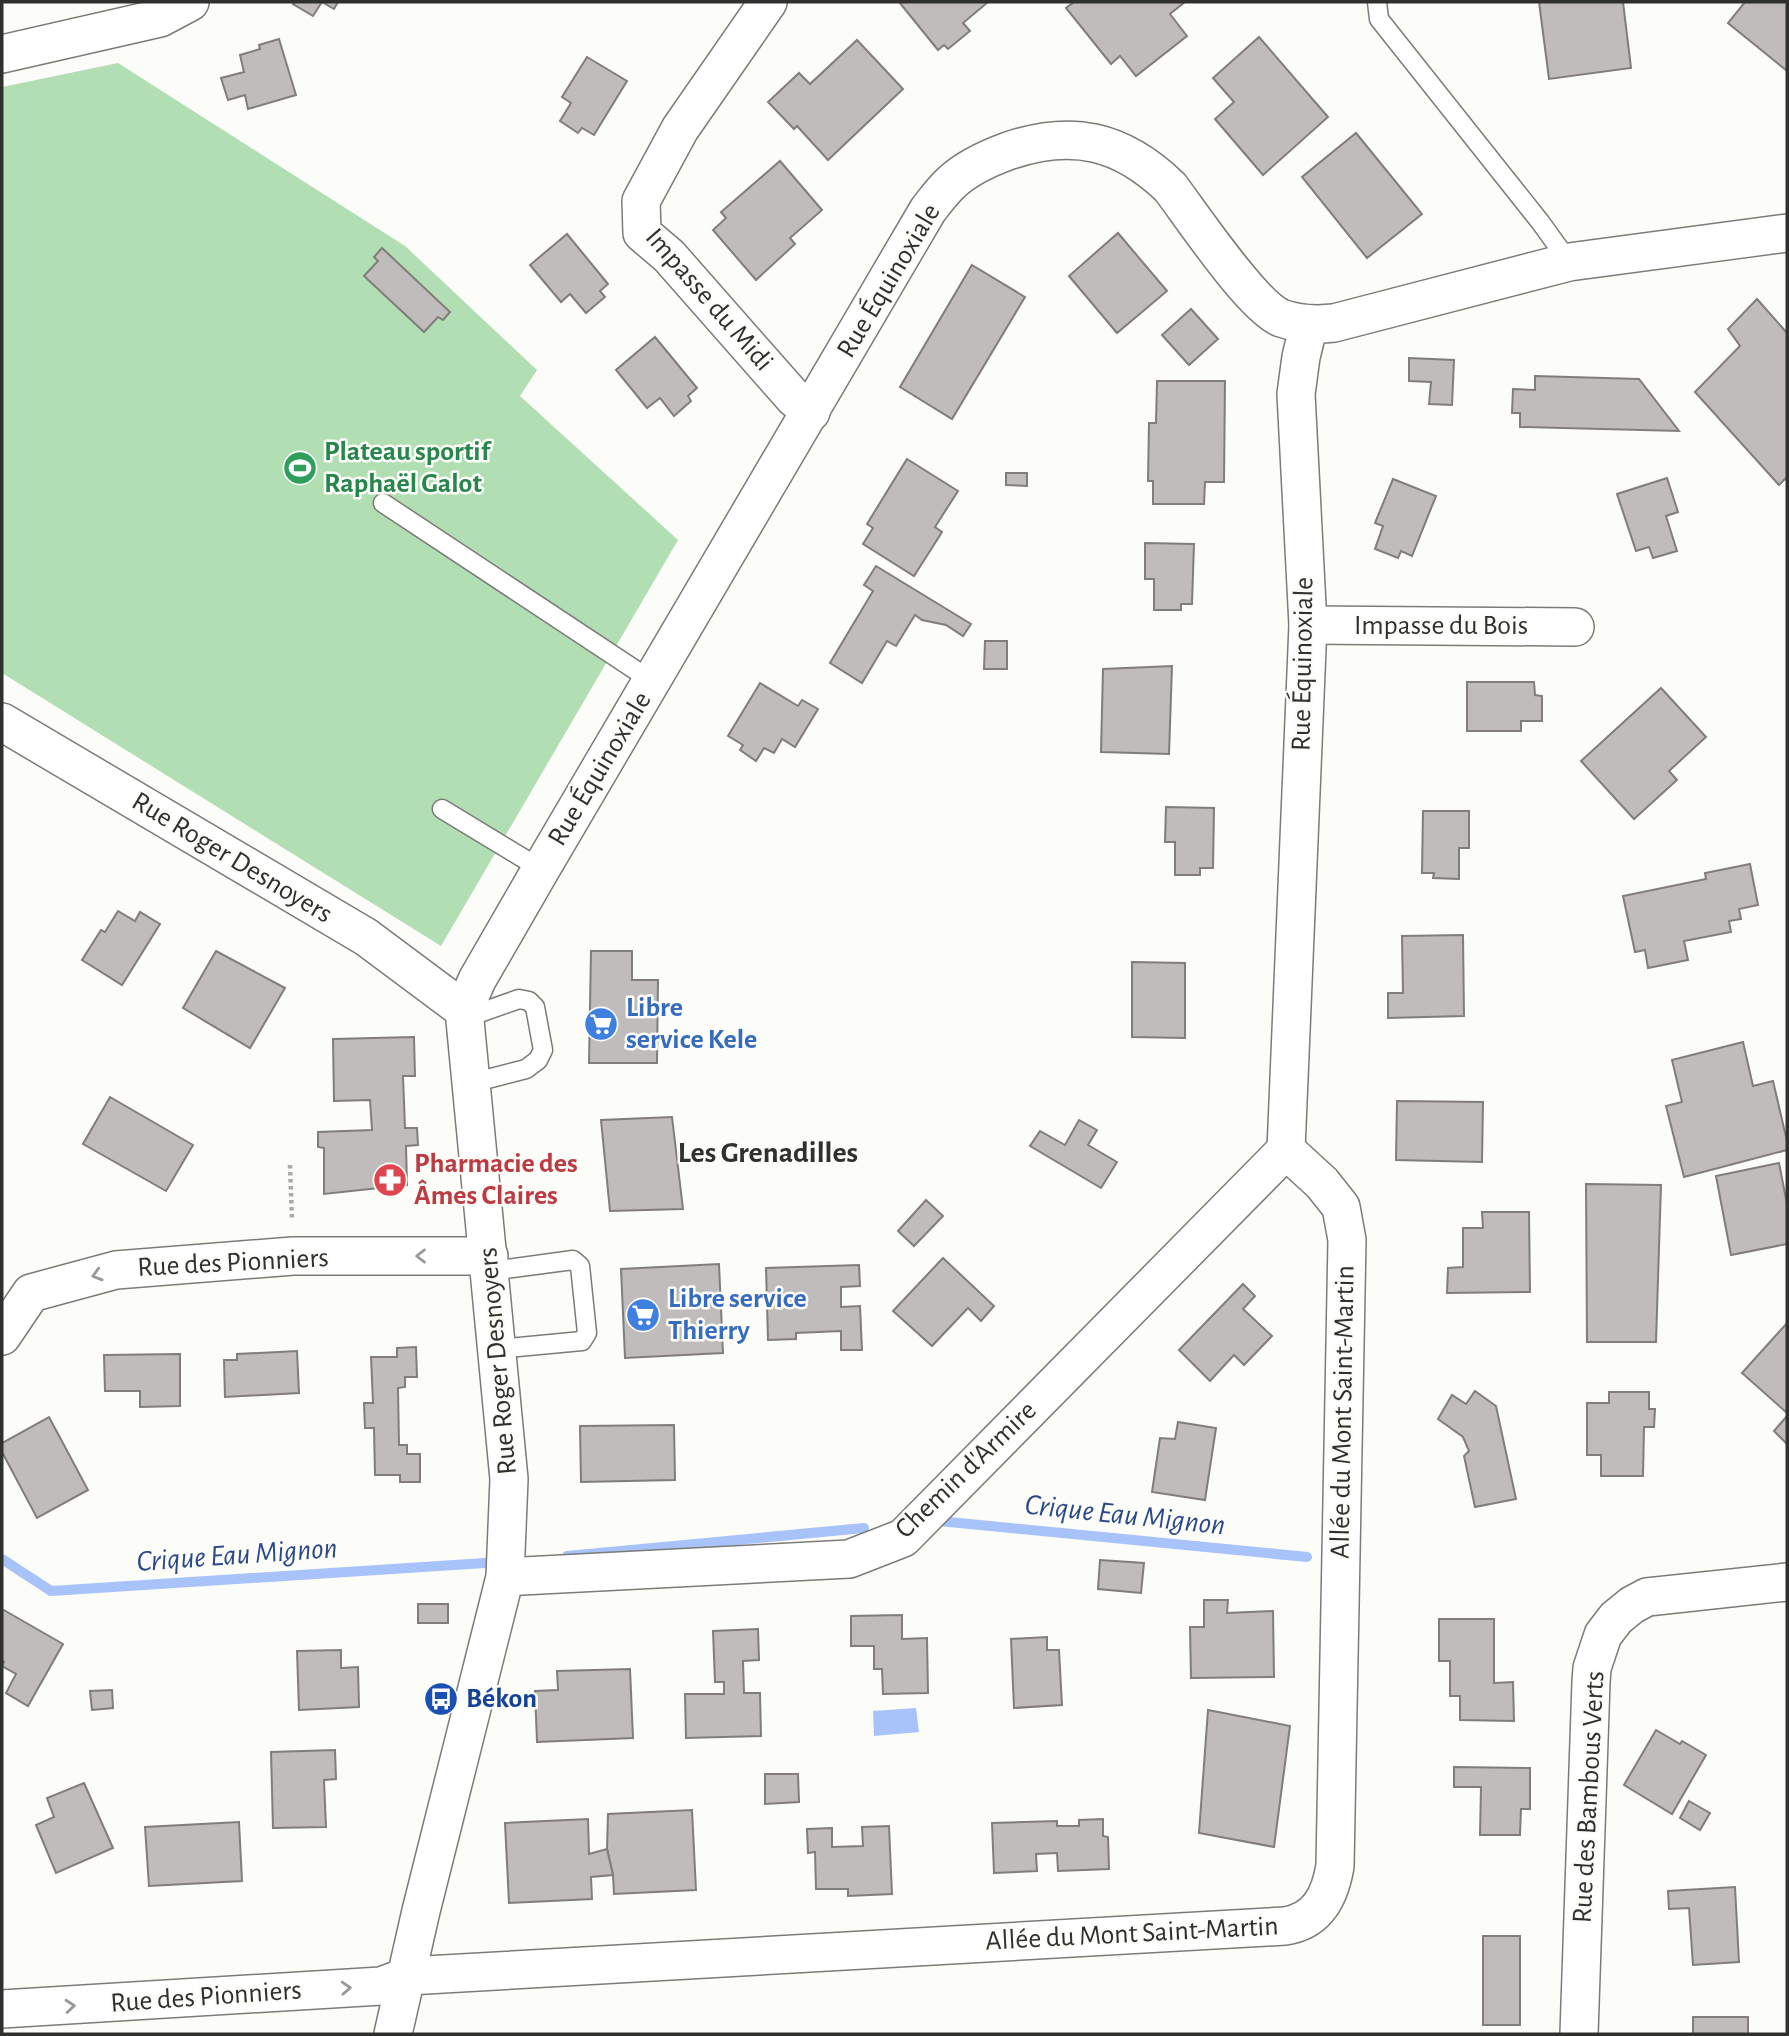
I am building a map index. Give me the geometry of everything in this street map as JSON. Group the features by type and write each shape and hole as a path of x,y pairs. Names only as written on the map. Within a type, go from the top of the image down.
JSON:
{"street":[{"path":"2,54 160,18 190,2"},
{"name":"Impasse du Midi","path":"768,2 680,129 641,201 642,233 669,256 794,398 811,412"},
{"name":"Rue Équinoxiale","path":"464,1014 477,980 541,869 928,210 952,181 989,158 1055,139 1082,139 1111,147 1153,171 1170,187 1256,299 1280,317 1309,324 1296,394 1308,625 1286,1150"},
{"path":"1309,324 1334,323 1569,262 1786,235"},
{"name":"Impasse du Bois","path":"1308,625 1574,627"},
{"name":"Rue Roger Desnoyers","path":"2,722 366,937 464,1014 509,1479 505,1577 393,2034"},
{"name":"Chemin d'Armire","path":"505,1577 849,1559 903,1538 1286,1150"},
{"name":"Allée du Mont Saint-Martin","path":"408,1976 1285,1926 1299,1924 1315,1913 1325,1902 1335,1866 1347,1240 1340,1207 1322,1183 1286,1150"},
{"name":"Rue des Pionniers","path":"2,1336 31,1293 116,1270 293,1256 490,1263"},
{"name":"Rue des Bambous Verts","path":"1579,2034 1591,1682 1592,1668 1603,1636 1623,1611 1647,1597 1787,1582"},
{"name":"Rue des Pionniers","path":"2,2009 381,1986 408,1976"}],"lane":[{"path":"1377,2 1379,19 1569,262"},
{"path":"383,503 652,681"},
{"path":"442,809 541,869"},
{"path":"464,1014 519,999 528,1001 536,1007 542,1050 538,1060 526,1069 472,1083"},
{"path":"490,1263 573,1260 580,1266 587,1334 582,1341 497,1349"}],"path":[{"path":"290,1165 293,1256"}],"green space":[{"name":"Plateau sportif Raphaël Galot","path":"118,63 405,246 537,370 520,396 678,540 441,946 2,673 2,87"}],"water":[{"path":"916,1708 919,1732 874,1736 873,1711"}],"building":[{"path":"322,2 313,16 293,4"},
{"path":"322,2 338,2 334,9"},
{"path":"899,2 988,2 963,23 970,31 948,49 944,45 938,50"},
{"path":"1074,2 1185,2 1170,14 1187,36 1136,76 1120,56 1111,64 1066,8"},
{"path":"1539,2 1623,2 1631,68 1549,79"},
{"path":"1745,2 1787,2 1787,71 1728,23"},
{"path":"1259,37 1328,117 1263,175 1215,119 1234,102 1213,78"},
{"path":"279,39 296,95 248,109 245,95 228,100 221,78 244,72 240,55"},
{"path":"857,40 903,89 828,160 797,126 794,129 768,102 799,73 810,84"},
{"path":"587,57 627,81 594,135 582,128 578,133 560,121 571,103 562,97"},
{"path":"1356,133 1422,214 1367,258 1302,177"},
{"path":"780,161 822,210 790,238 795,244 756,280 713,230 726,218 721,212"},
{"path":"1118,233 1167,291 1117,333 1069,276"},
{"path":"567,234 608,284 600,291 605,297 586,313 570,294 561,302 530,265"},
{"path":"382,248 450,312 443,320 438,317 424,332 364,276 378,261 374,257"},
{"path":"972,265 1025,297 952,419 900,387"},
{"path":"1757,299 1787,333 1787,477 1779,485 1695,392 1740,346 1728,329"},
{"path":"1191,309 1218,339 1189,365 1162,335"},
{"path":"655,337 697,388 688,396 691,401 674,416 660,398 647,408 616,370"},
{"path":"1409,358 1454,360 1452,405 1429,404 1431,382 1409,381"},
{"path":"1535,376 1639,379 1679,431 1520,427 1520,413 1512,413 1513,389 1535,390"},
{"path":"1157,381 1225,381 1224,482 1205,482 1204,504 1153,504 1153,481 1148,481 1149,423 1156,423"},
{"path":"907,459 958,491 935,527 942,532 914,576 863,544 873,528 867,524"},
{"path":"1006,473 1027,473 1027,486 1006,485"},
{"path":"1667,478 1678,512 1666,516 1677,551 1653,558 1649,547 1636,551 1617,494"},
{"path":"1393,479 1436,496 1412,556 1401,551 1398,558 1375,549 1383,526 1375,523"},
{"path":"1145,543 1194,544 1192,604 1181,604 1181,610 1154,610 1154,579 1145,579"},
{"path":"876,566 971,624 963,636 946,625 922,620 915,615 896,646 887,641 862,683 830,663 873,591 864,585"},
{"path":"985,641 1007,641 1007,669 984,669"},
{"path":"1172,666 1169,754 1101,752 1103,669"},
{"path":"1467,682 1534,682 1535,695 1542,696 1542,721 1521,721 1521,731 1467,731"},
{"path":"760,683 798,706 802,700 818,709 795,747 782,739 774,753 764,748 756,761 740,750 743,745 728,736"},
{"path":"1661,688 1706,737 1669,771 1677,780 1634,819 1581,761"},
{"path":"1166,807 1214,808 1213,868 1200,868 1200,875 1175,875 1175,842 1165,842"},
{"path":"1423,811 1469,811 1469,848 1459,848 1459,879 1433,878 1434,873 1422,873"},
{"path":"1750,864 1758,905 1739,909 1741,919 1729,921 1731,932 1684,941 1688,960 1648,968 1645,950 1635,952 1623,896 1706,879 1705,873"},
{"path":"118,911 135,921 140,912 160,924 122,985 82,960 101,930 105,932"},
{"path":"1463,935 1464,1016 1388,1018 1388,993 1403,993 1402,936"},
{"path":"216,951 285,988 250,1048 183,1008"},
{"path":"591,951 632,951 632,980 658,980 657,1063 589,1063"},
{"path":"1132,962 1185,963 1185,1038 1132,1037"},
{"path":"414,1037 415,1076 403,1076 405,1128 417,1128 418,1145 406,1146 407,1185 324,1194 324,1148 318,1147 318,1132 372,1130 370,1100 334,1101 333,1039"},
{"path":"1743,1042 1753,1086 1773,1081 1787,1150 1684,1177 1666,1106 1682,1102 1672,1060"},
{"path":"110,1097 193,1145 166,1191 83,1144"},
{"path":"1397,1101 1483,1102 1482,1162 1396,1160"},
{"path":"672,1117 683,1209 610,1211 601,1120"},
{"path":"1079,1120 1097,1130 1088,1145 1117,1162 1101,1188 1030,1146 1040,1131 1065,1145"},
{"path":"1779,1163 1787,1204 1787,1244 1731,1255 1716,1176"},
{"path":"1586,1184 1661,1185 1656,1342 1587,1342"},
{"path":"926,1200 943,1216 914,1246 898,1231"},
{"path":"1482,1212 1529,1212 1530,1292 1447,1293 1448,1268 1463,1267 1463,1228 1483,1228"},
{"path":"943,1258 994,1306 981,1321 968,1308 932,1346 893,1311"},
{"path":"719,1264 723,1353 625,1358 621,1269"},
{"path":"859,1265 860,1286 841,1287 841,1307 860,1306 862,1350 841,1350 841,1331 796,1333 796,1339 768,1340 766,1268"},
{"path":"1243,1284 1255,1296 1243,1309 1272,1336 1244,1365 1234,1355 1210,1381 1179,1350"},
{"path":"1787,1323 1787,1413 1742,1373"},
{"path":"416,1347 417,1377 405,1377 405,1387 398,1388 399,1445 407,1445 407,1454 420,1454 420,1482 400,1482 400,1475 375,1475 374,1428 365,1428 364,1403 373,1403 371,1357 397,1357 397,1348"},
{"path":"297,1351 299,1393 225,1397 224,1360 237,1360 237,1354"},
{"path":"180,1354 180,1406 140,1407 140,1391 105,1391 104,1355"},
{"path":"1475,1391 1496,1406 1516,1499 1475,1507 1464,1456 1469,1451 1463,1437 1438,1419 1452,1395 1466,1404"},
{"path":"1609,1392 1649,1392 1649,1409 1655,1409 1654,1427 1644,1427 1643,1476 1601,1476 1601,1455 1587,1455 1587,1403 1609,1403"},
{"path":"1787,1416 1787,1444 1774,1431"},
{"path":"49,1417 88,1490 37,1518 2,1452 2,1443"},
{"path":"1178,1422 1216,1428 1205,1500 1152,1492 1160,1438 1175,1439"},
{"path":"674,1425 675,1480 581,1482 580,1426"},
{"path":"1100,1560 1144,1563 1141,1593 1098,1589"},
{"path":"1204,1600 1228,1600 1227,1613 1273,1611 1274,1677 1191,1678 1190,1627 1204,1627"},
{"path":"418,1604 448,1604 448,1623 418,1623"},
{"path":"2,1609 63,1644 28,1706 6,1693 16,1674 2,1666"},
{"path":"902,1615 902,1639 927,1638 928,1693 883,1694 882,1669 874,1669 874,1646 851,1646 851,1616"},
{"path":"1439,1619 1494,1619 1494,1683 1513,1682 1514,1721 1460,1720 1460,1696 1450,1696 1450,1661 1439,1661"},
{"path":"758,1629 759,1660 743,1661 744,1693 760,1693 761,1736 686,1738 685,1694 724,1694 724,1682 715,1682 713,1631"},
{"path":"1047,1637 1047,1650 1059,1650 1062,1705 1014,1708 1011,1639"},
{"path":"341,1650 341,1668 358,1667 359,1707 299,1710 297,1651"},
{"path":"630,1669 633,1738 537,1742 535,1691 558,1690 557,1671"},
{"path":"112,1690 113,1708 92,1710 90,1691"},
{"path":"1208,1710 1290,1726 1274,1847 1199,1833"},
{"path":"1656,1730 1706,1755 1672,1814 1624,1785"},
{"path":"335,1750 336,1779 324,1780 326,1827 273,1828 271,1752"},
{"path":"1454,1767 1530,1768 1530,1809 1521,1809 1520,1835 1480,1835 1481,1787 1454,1787"},
{"path":"765,1774 798,1774 799,1802 765,1804"},
{"path":"84,1783 113,1848 56,1873 36,1825 54,1817 47,1798"},
{"path":"1689,1801 1710,1813 1700,1830 1680,1818"},
{"path":"692,1810 696,1890 614,1894 607,1849 608,1814"},
{"path":"588,1819 589,1854 607,1849 613,1875 591,1877 592,1899 509,1903 505,1823"},
{"path":"1103,1819 1103,1836 1108,1837 1109,1869 1058,1871 1057,1853 1036,1854 1037,1871 994,1873 992,1823 1057,1821 1057,1826 1079,1826 1079,1820"},
{"path":"239,1822 242,1881 149,1886 145,1827"},
{"path":"889,1826 892,1894 848,1896 848,1889 816,1889 815,1852 808,1853 807,1829 832,1828 832,1847 863,1846 862,1827"},
{"path":"1735,1887 1739,1962 1693,1965 1689,1908 1669,1909 1668,1891"},
{"path":"1483,1936 1520,1936 1520,2025 1483,2025"},
{"path":"1693,2017 1748,2017 1748,2034 1693,2034"}],"waterway":[{"name":"Crique Eau Mignon","path":"939,1521 1307,1557"},
{"name":"Crique Eau Mignon","path":"567,1556 864,1528"},
{"name":"Crique Eau Mignon","path":"2,1559 51,1591 485,1563"}],"place":[{"name":"Plateau sportif Raphaël Galot","path":"300,468"},
{"name":"Libre service Kele","path":"601,1024"},
{"name":"Pharmacie des Âmes Claires","path":"390,1180"},
{"name":"Libre service Thierry","path":"643,1315"},
{"name":"Békon","path":"441,1699"}],"district":[{"name":"Les Grenadilles","path":"768,1153"}]}
